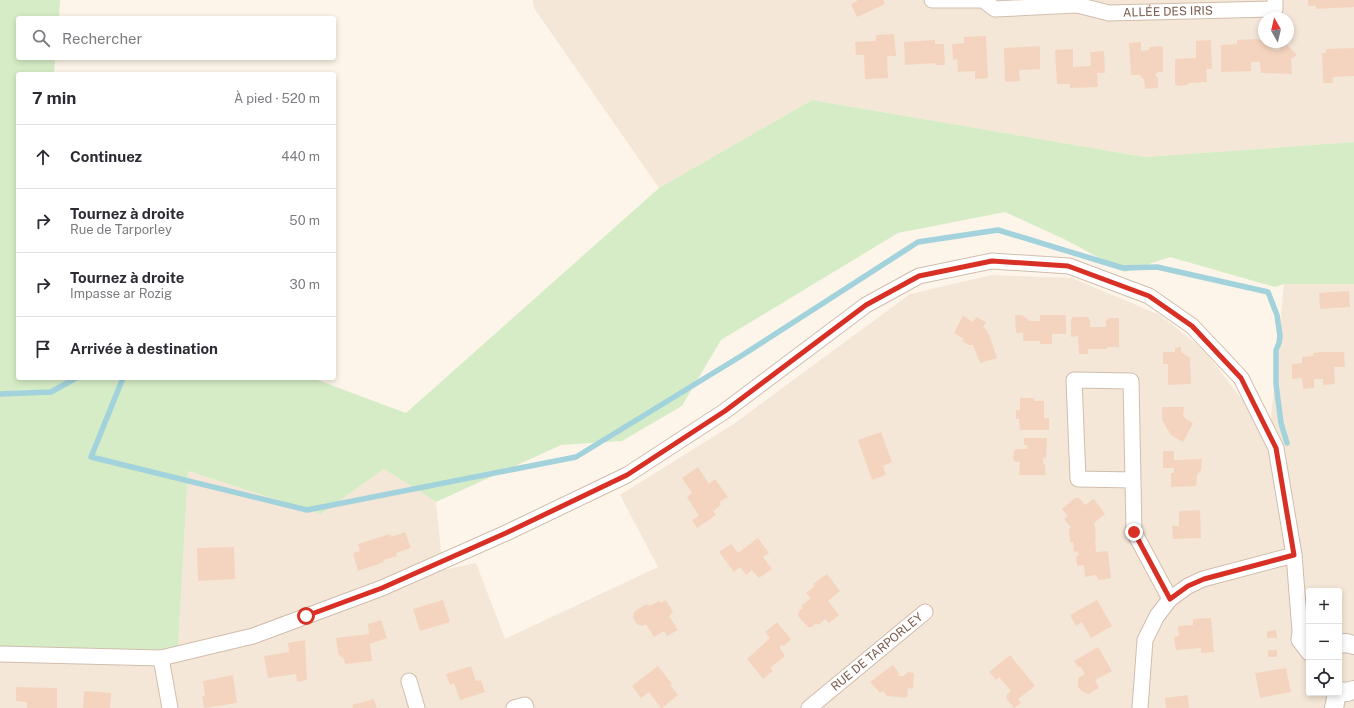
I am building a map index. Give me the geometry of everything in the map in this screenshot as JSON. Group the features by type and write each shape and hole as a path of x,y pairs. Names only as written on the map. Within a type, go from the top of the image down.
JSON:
{"street":[{"name":"ALLÉE DES IRIS","path":"932,0 983,0 995,9 1077,2 1109,13 1267,10 1275,9 1275,0"},
{"path":"0,654 161,658 253,636 382,588 506,533 627,475 725,411 866,305 919,276 992,261 1068,266 1149,296 1192,326 1241,378 1276,448 1294,555 1299,640 1306,649"},
{"path":"1133,480 1078,479 1074,380 1131,381 1133,480 1134,532 1170,599"},
{"path":"1140,708 1145,640 1157,616 1170,599 1188,586 1204,579 1294,555"},
{"name":"RUE DE TARPORLEY","path":"809,708 925,612"},
{"path":"1342,644 1354,644"},
{"path":"161,658 170,708"},
{"path":"409,681 417,708"},
{"path":"1342,692 1354,690"},
{"path":"1334,708 1337,696"}],"shaded area":[{"path":"533,0 1354,0 1354,142 1145,157 812,100 659,188 534,8"},
{"path":"992,275 1072,278 1160,315 1204,350 1251,411 1271,418 1284,284 1354,284 1354,708 0,708 0,656 178,649 188,471 321,514 384,469 436,502 443,570 476,563 505,639 658,567 620,495 735,423 910,294"}],"green space":[{"path":"0,0 60,0 59,16 16,16 16,60 55,60 54,72 16,72 16,380 317,380 406,413 659,188 812,100 1145,157 1354,142 1354,284 1284,284 1275,287 1170,257 1125,272 1066,240 1005,212 898,233 721,340 682,406 622,441 561,445 436,502 384,469 321,514 188,471 178,649 0,656"}],"building":[{"path":"857,0 883,0 885,4 857,17 851,4"},
{"path":"1308,0 1354,0 1354,7 1316,9 1316,6 1308,6"},
{"path":"894,34 896,56 887,56 888,78 865,79 864,55 856,55 855,42 876,41 876,35"},
{"path":"986,36 988,78 975,79 975,71 958,72 957,59 953,60 952,44 964,43 964,37"},
{"path":"1258,39 1258,48 1273,48 1273,50 1279,50 1281,48 1290,48 1297,55 1291,59 1292,74 1261,73 1260,62 1251,62 1251,71 1221,72 1221,45 1237,44 1237,40"},
{"path":"935,40 935,44 944,44 945,65 936,65 936,63 905,65 904,42"},
{"path":"1211,40 1212,69 1206,69 1207,82 1189,83 1187,85 1178,86 1175,84 1175,59 1196,58 1196,41"},
{"path":"1141,42 1141,51 1149,50 1149,47 1163,46 1163,72 1158,72 1155,75 1158,78 1158,88 1145,89 1144,80 1140,75 1131,75 1129,43"},
{"path":"1040,46 1040,69 1019,70 1020,81 1005,82 1004,48"},
{"path":"1354,48 1354,76 1333,77 1333,83 1323,83 1322,53 1326,53 1326,49"},
{"path":"1073,49 1073,67 1091,66 1090,52 1104,51 1105,73 1097,73 1098,87 1070,88 1070,84 1057,84 1055,50"},
{"path":"1349,291 1350,307 1320,309 1319,293"},
{"path":"1015,315 1022,315 1030,321 1040,321 1040,315 1066,315 1066,334 1052,334 1052,344 1040,344 1040,341 1023,341 1023,333 1016,333"},
{"path":"963,316 973,322 976,317 986,322 983,327 989,334 997,358 980,363 973,345 969,345 962,341 964,339 954,333"},
{"path":"1073,317 1088,317 1090,320 1090,327 1106,327 1106,320 1109,318 1119,318 1119,347 1107,347 1107,349 1088,349 1088,354 1079,354 1078,336 1071,337 1071,320"},
{"path":"1181,347 1181,352 1190,358 1191,384 1168,385 1168,364 1163,364 1163,352 1175,352 1175,348"},
{"path":"1344,352 1345,367 1334,367 1335,384 1323,385 1323,379 1314,379 1314,388 1303,389 1302,378 1292,379 1292,364 1302,363 1302,357 1313,356 1313,353"},
{"path":"1020,398 1034,398 1034,401 1044,401 1044,418 1049,418 1049,430 1020,430 1019,419 1016,419 1016,410 1020,410"},
{"path":"1162,407 1184,407 1183,415 1186,419 1193,423 1183,442 1171,435 1162,420"},
{"path":"881,432 892,462 883,466 886,475 872,480 858,440"},
{"path":"1024,438 1047,438 1046,458 1043,458 1046,475 1019,475 1020,462 1016,462 1013,459 1014,451 1017,449 1027,449 1027,445 1024,445"},
{"path":"1163,451 1174,451 1174,460 1202,459 1201,470 1197,475 1196,486 1171,487 1171,473 1174,473 1174,468 1163,468"},
{"path":"698,467 709,484 715,479 728,497 719,502 721,505 713,511 716,515 697,528 692,520 699,516 687,497 692,493 682,478"},
{"path":"1075,498 1079,498 1085,505 1094,499 1105,514 1094,523 1096,532 1096,552 1108,551 1111,578 1099,580 1096,575 1085,577 1084,565 1077,566 1076,556 1079,555 1078,551 1074,552 1073,542 1070,542 1069,530 1071,527 1064,519 1068,516 1062,509"},
{"path":"1200,510 1201,538 1173,539 1172,526 1179,526 1179,511"},
{"path":"405,532 411,548 396,553 397,556 383,560 384,562 358,571 353,553 360,551 358,544 390,534 391,537"},
{"path":"758,538 769,553 763,557 772,569 759,578 752,570 746,575 740,567 734,572 719,552 731,544 738,553"},
{"path":"234,547 235,579 198,581 197,548"},
{"path":"827,574 840,591 828,601 839,615 829,623 825,619 818,625 816,623 812,627 808,627 798,616 799,611 803,608 801,606 811,598 806,593 815,586 813,584"},
{"path":"443,600 450,622 420,631 413,609"},
{"path":"666,600 673,612 669,616 678,630 667,636 664,631 654,637 646,624 642,626 637,624 633,618 634,612 646,604 650,606 659,601 661,603"},
{"path":"1097,600 1112,626 1091,638 1082,622 1076,626 1070,615"},
{"path":"1211,618 1214,652 1201,653 1201,648 1176,650 1174,637 1179,636 1178,626 1193,625 1193,619"},
{"path":"381,620 387,638 370,644 372,661 345,664 344,659 338,654 336,638 369,634 368,624"},
{"path":"777,622 791,639 784,646 780,645 780,648 785,656 770,668 773,671 763,679 747,659 770,638 765,632"},
{"path":"1276,630 1277,638 1267,638 1267,631"},
{"path":"305,640 307,680 297,682 296,674 268,678 264,656 289,652 288,643"},
{"path":"1098,647 1112,671 1095,680 1099,688 1089,694 1083,692 1078,687 1078,678 1085,674 1080,666 1078,667 1074,661"},
{"path":"1268,650 1277,650 1277,657 1268,657"},
{"path":"1010,655 1035,686 1018,699 1021,703 1014,708 1006,698 1007,694 1011,691 999,677 996,680 989,672"},
{"path":"893,665 899,673 898,676 903,676 908,672 914,673 913,689 908,688 907,698 887,696 883,691 880,693 870,682"},
{"path":"471,666 476,681 481,680 485,692 460,700 454,683 450,685 446,674"},
{"path":"658,666 672,684 670,685 678,695 662,708 649,692 641,698 632,686"},
{"path":"1286,668 1291,692 1260,698 1255,673"},
{"path":"233,675 237,703 204,708 202,696 205,696 203,681"},
{"path":"16,687 57,688 57,708 27,708 27,702 16,701"},
{"path":"84,691 111,693 110,708 83,708"},
{"path":"1188,695 1189,708 1166,708 1165,698"},
{"path":"374,699 377,708 353,708 352,705"}],"waterway":[{"path":"122,380 91,457 307,510 576,457 741,356 918,242 998,230 1123,268 1157,267 1268,292 1277,315 1280,336 1276,350 1276,384 1281,423 1287,443"},
{"path":"0,394 51,392 72,380"}],"route":[{"path":"306,616 382,588 506,533 627,475 725,411 866,305 919,276 992,261 1068,266 1149,296 1192,326 1241,378 1276,448 1294,555 1204,579 1188,586 1170,599 1134,532"}]}
